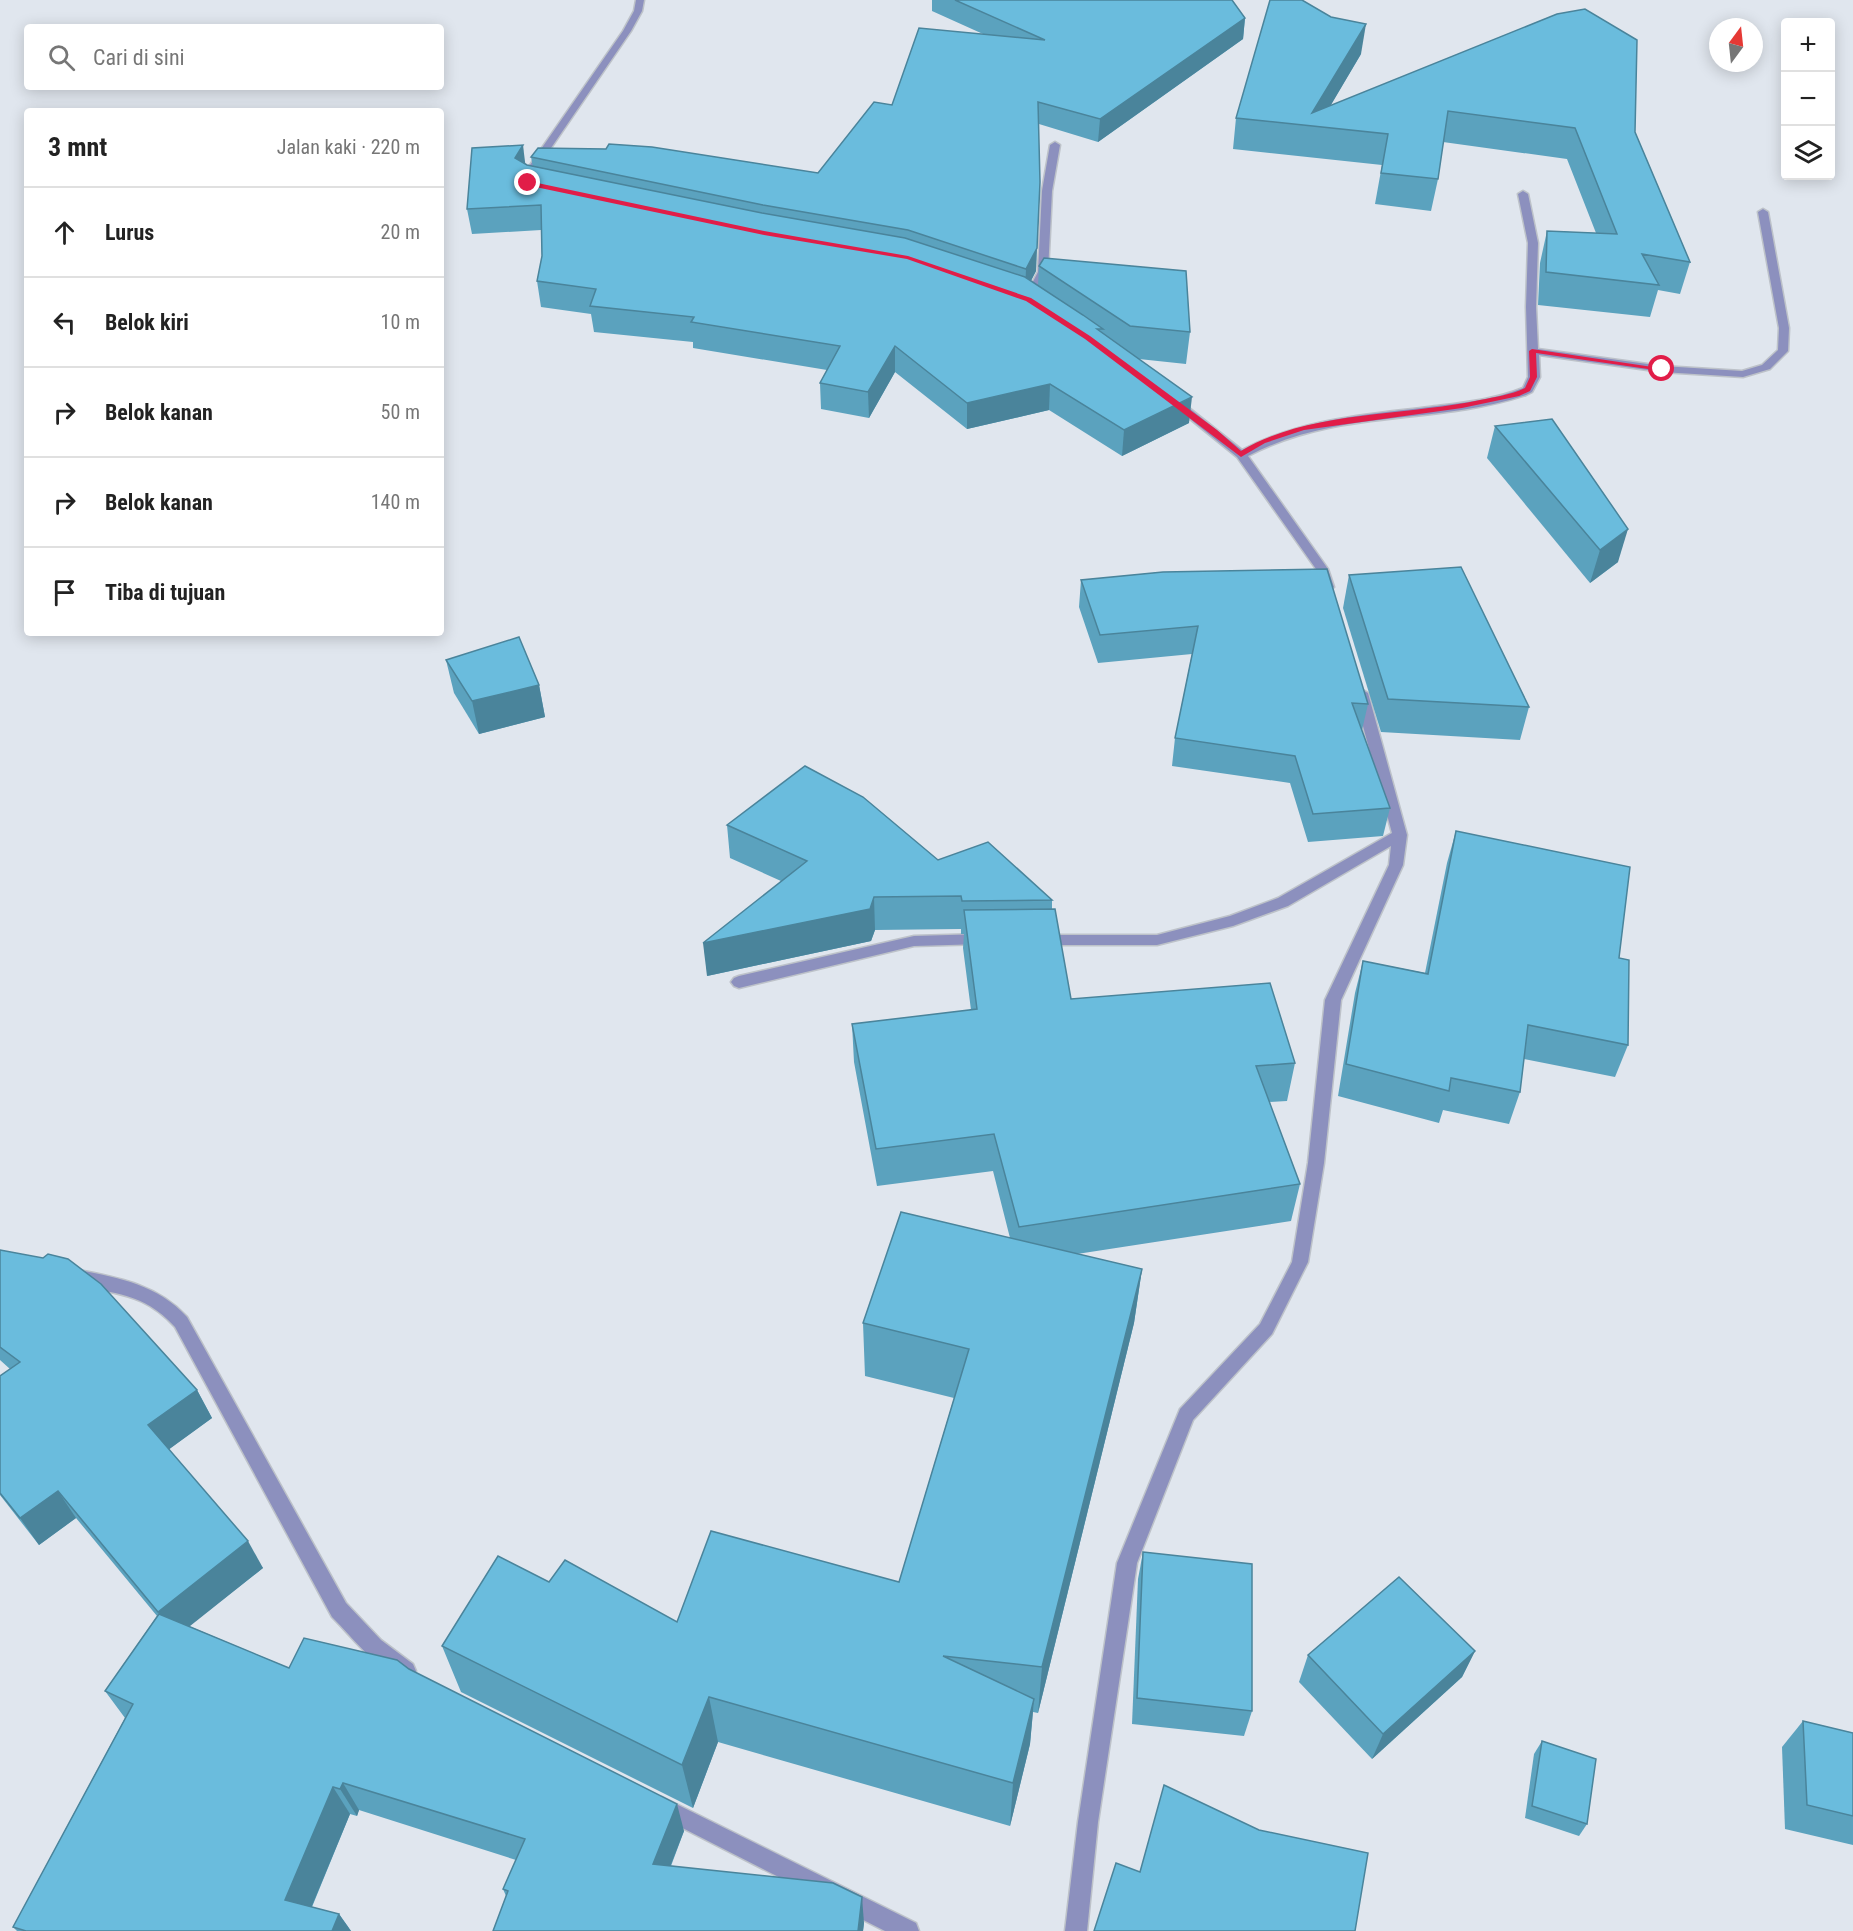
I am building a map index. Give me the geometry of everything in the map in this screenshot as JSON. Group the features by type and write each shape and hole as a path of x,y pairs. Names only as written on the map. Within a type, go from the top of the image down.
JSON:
{"street":[{"path":"527,177 627,31 638,11 640,0"},
{"path":"1028,300 1043,272 1047,191 1055,145"},
{"path":"1241,455 1262,441 1303,428 1462,406 1516,395 1528,390 1534,377 1532,351 1533,243 1523,194"},
{"path":"1532,351 1662,369 1743,374 1766,367 1783,351 1784,328 1763,212"},
{"path":"1160,391 1214,431 1241,455 1322,569 1333,602"},
{"path":"1076,1931 1088,1822 1127,1563 1186,1415 1266,1329 1299,1262 1316,1163 1333,1000 1396,865 1400,835 1357,680"},
{"path":"1031,939 1157,940 1233,921 1283,902 1400,835"},
{"path":"739,982 914,941 997,939"},
{"path":"56,1272 142,1292 168,1306 181,1322 339,1610 374,1647 422,1683"},
{"path":"643,1797 908,1931"}],"building":[{"path":"955,0 1232,0 1245,18 1100,119 1038,102 1040,182 1037,248 1026,269 908,230 763,205 531,157 538,148 606,149 609,144 652,147 818,173 874,102 892,105 919,28 1045,40"},
{"path":"1270,0 1302,0 1331,17 1366,24 1312,113 1557,14 1585,9 1637,40 1635,132 1690,262 1642,254 1659,285 1546,272 1547,231 1617,234 1575,128 1448,111 1438,179 1381,173 1388,134 1236,118"},
{"path":"523,145 515,158 527,165 762,213 905,238 1025,277 1103,329 1097,329 1192,397 1124,430 1050,384 967,403 895,346 868,392 820,383 840,346 691,322 694,317 590,306 596,289 537,281 542,256 541,205 467,209 472,148"},
{"path":"1044,258 1186,271 1190,332 1130,326 1039,266"},
{"path":"1552,419 1628,529 1600,550 1495,426"},
{"path":"1461,567 1529,707 1388,699 1349,575"},
{"path":"1327,569 1368,704 1352,703 1390,808 1313,814 1295,756 1175,738 1198,626 1100,635 1081,580 1163,572"},
{"path":"519,637 539,685 472,701 446,660"},
{"path":"805,766 863,797 938,860 988,842 1052,900 962,901 961,896 874,897 870,909 703,943 807,861 727,825"},
{"path":"1456,831 1630,867 1619,958 1629,960 1628,1045 1528,1025 1520,1092 1451,1078 1449,1091 1346,1064 1363,961 1428,974"},
{"path":"1055,909 1071,999 1270,983 1295,1063 1256,1066 1300,1184 1019,1227 994,1134 876,1149 852,1024 977,1009 964,910"},
{"path":"901,1212 1142,1269 1042,1667 943,1656 1034,1699 1013,1783 709,1697 682,1765 442,1646 498,1556 549,1582 565,1560 677,1622 711,1531 899,1582 969,1349 863,1323"},
{"path":"0,1250 43,1258 48,1254 68,1259 101,1284 197,1390 148,1425 248,1541 158,1612 58,1491 20,1518 0,1493 0,1376 20,1362 0,1347"},
{"path":"1143,1552 1252,1564 1252,1711 1137,1698"},
{"path":"1399,1577 1475,1651 1383,1734 1308,1655"},
{"path":"159,1614 289,1668 304,1638 397,1660 409,1669 677,1804 653,1864 833,1883 862,1897 858,1931 493,1931 508,1891 503,1889 525,1839 343,1783 340,1789 333,1787 285,1900 339,1914 332,1931 26,1931 13,1927 133,1704 105,1691"},
{"path":"1803,1721 1853,1733 1853,1816 1807,1805"},
{"path":"1542,1741 1596,1759 1587,1824 1532,1806"},
{"path":"1164,1785 1259,1830 1368,1853 1355,1931 1094,1931 1116,1863 1140,1872"}],"route":[{"path":"528,183 764,233 908,258 1029,299 1087,337 1214,431 1241,455 1262,441 1303,428 1462,406 1516,395 1528,390 1534,377 1532,351 1662,369"}]}
